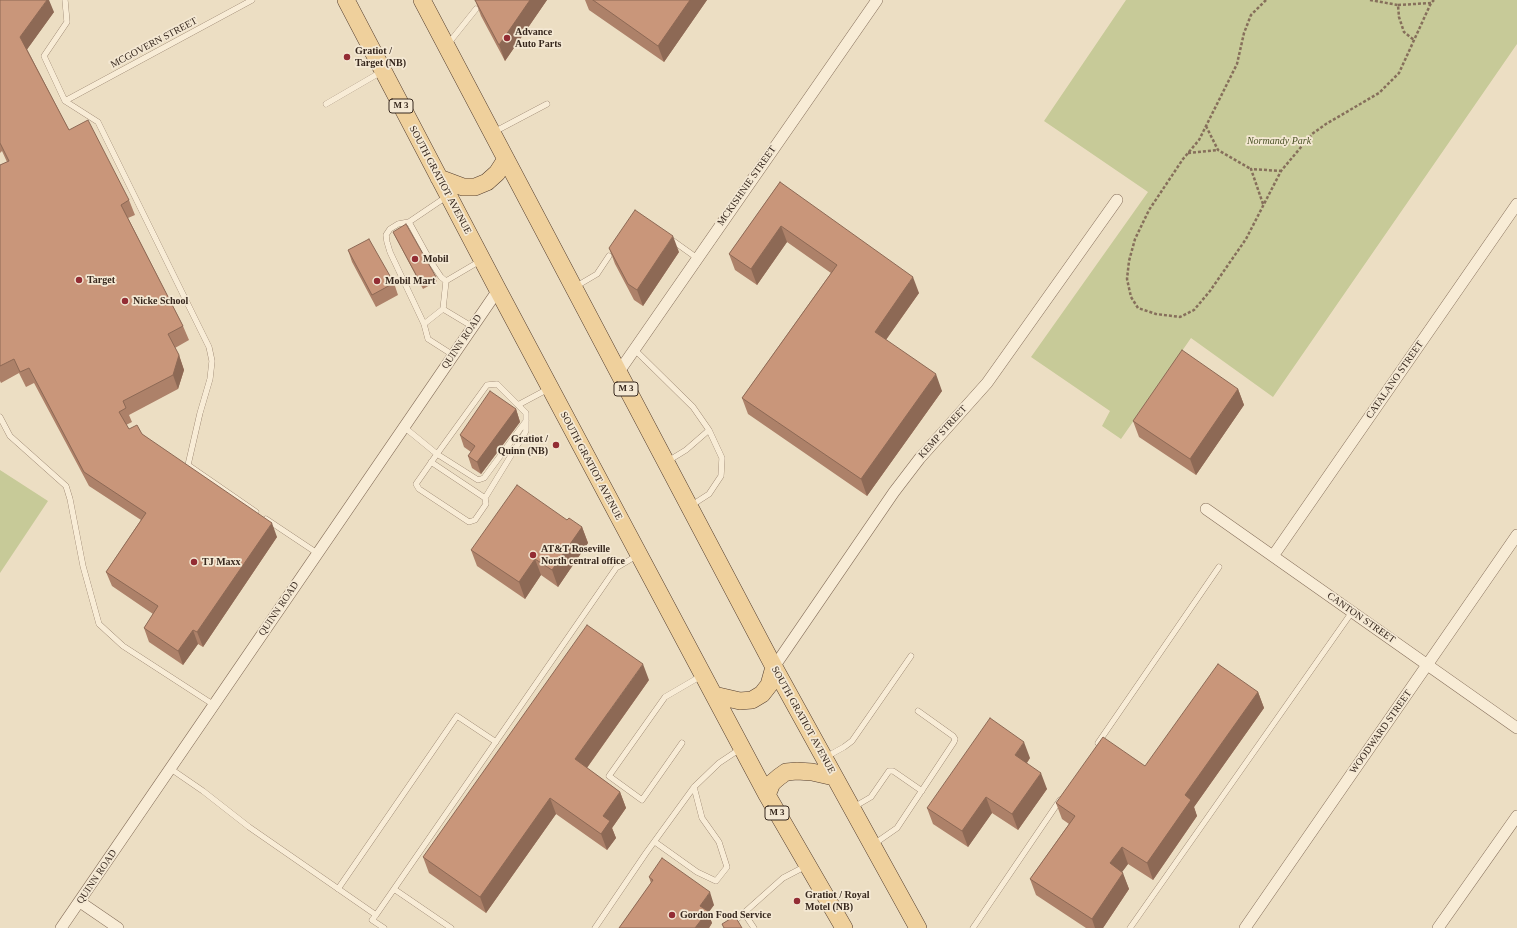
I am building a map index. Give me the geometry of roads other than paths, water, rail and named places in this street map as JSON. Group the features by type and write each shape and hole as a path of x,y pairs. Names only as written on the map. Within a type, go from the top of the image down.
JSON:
{"main road":[{"name":"SOUTH GRATIOT AVENUE","path":"346,0 638,554 767,795 842,927"},
{"name":"SOUTH GRATIOT AVENUE","path":"422,0 774,667 918,928"},
{"path":"439,178 464,187 475,187 487,182 497,173 506,159"},
{"path":"714,695 740,701 752,700 762,694 769,685 774,667"},
{"path":"767,795 772,783 786,772 812,772 834,777"}],"street":[{"name":"MCKISHNIE STREET","path":"618,373 877,0"},
{"name":"KEMP STREET","path":"774,667 894,492 920,458 988,383 1118,200"},
{"name":"CATALANO STREET","path":"1273,556 1517,204"},
{"name":"QUINN ROAD","path":"61,928 498,290"},
{"name":"CANTON STREET","path":"1206,509 1517,728"},
{"name":"WOODWARD STREET","path":"1245,928 1517,535"},
{"path":"1438,928 1517,816"},
{"path":"80,902 118,928"}],"lane":[{"path":"65,0 67,22 44,56 65,101 98,122 209,347 212,361 210,380 200,413 188,465 317,553"},
{"name":"MCGOVERN STREET","path":"65,101 252,0"},
{"path":"446,46 476,9"},
{"path":"326,104 383,71"},
{"path":"492,133 547,104"},
{"path":"448,196 409,222 398,224 390,229 386,235 387,242 424,324 428,339 453,355"},
{"path":"409,222 431,262 441,277 446,281"},
{"path":"669,238 697,258"},
{"path":"573,288 596,274 610,256"},
{"path":"446,281 482,260"},
{"path":"424,324 443,309 446,281"},
{"path":"443,309 473,327"},
{"path":"634,349 693,407 709,430 722,458 721,476 709,494 689,507"},
{"path":"431,462 484,498 486,504 475,520 469,522 419,489 416,484 431,462 487,385 497,384 526,413 526,431 484,498"},
{"path":"518,405 550,388"},
{"path":"0,417 10,436 66,486 70,499 83,566 99,624 123,646 214,705"},
{"path":"404,427 437,454 478,480 484,478 526,421"},
{"path":"665,462 686,450 709,430"},
{"path":"384,928 372,920 376,914 616,568 638,554"},
{"path":"1095,748 1219,566"},
{"path":"1130,928 1352,612"},
{"path":"824,758 852,741 911,656"},
{"path":"682,743 642,800 609,776 665,697 703,675"},
{"path":"872,845 897,828 956,739 954,736 918,711"},
{"path":"338,889 457,716 496,742"},
{"path":"595,928 694,787 719,763 742,748"},
{"path":"170,768 203,791 249,827 376,914"},
{"path":"852,809 871,797 889,771 893,771 922,791"},
{"path":"655,842 697,872 716,881 727,867 719,842 702,818 694,787"},
{"path":"972,928 1064,793"},
{"path":"727,928 783,878 808,865"},
{"path":"394,889 451,928"},
{"path":"744,912 754,928"}],"place":[{"name":"Advance Auto Parts","path":"507,38"},
{"name":"Gratiot / Target (NB)","path":"347,57"},
{"name":"Mobil","path":"415,259"},
{"name":"Target","path":"79,280"},
{"name":"Mobil Mart","path":"377,281"},
{"name":"Nicke School","path":"125,301"},
{"name":"Gratiot / Quinn (NB)","path":"556,445"},
{"name":"AT&T Roseville North central office","path":"533,555"},
{"name":"TJ Maxx","path":"194,562"},
{"name":"Gratiot / Royal Motel (NB)","path":"797,901"},
{"name":"Gordon Food Service","path":"672,915"}],"park label":[{"name":"Normandy Park","path":"1279,141"}]}
